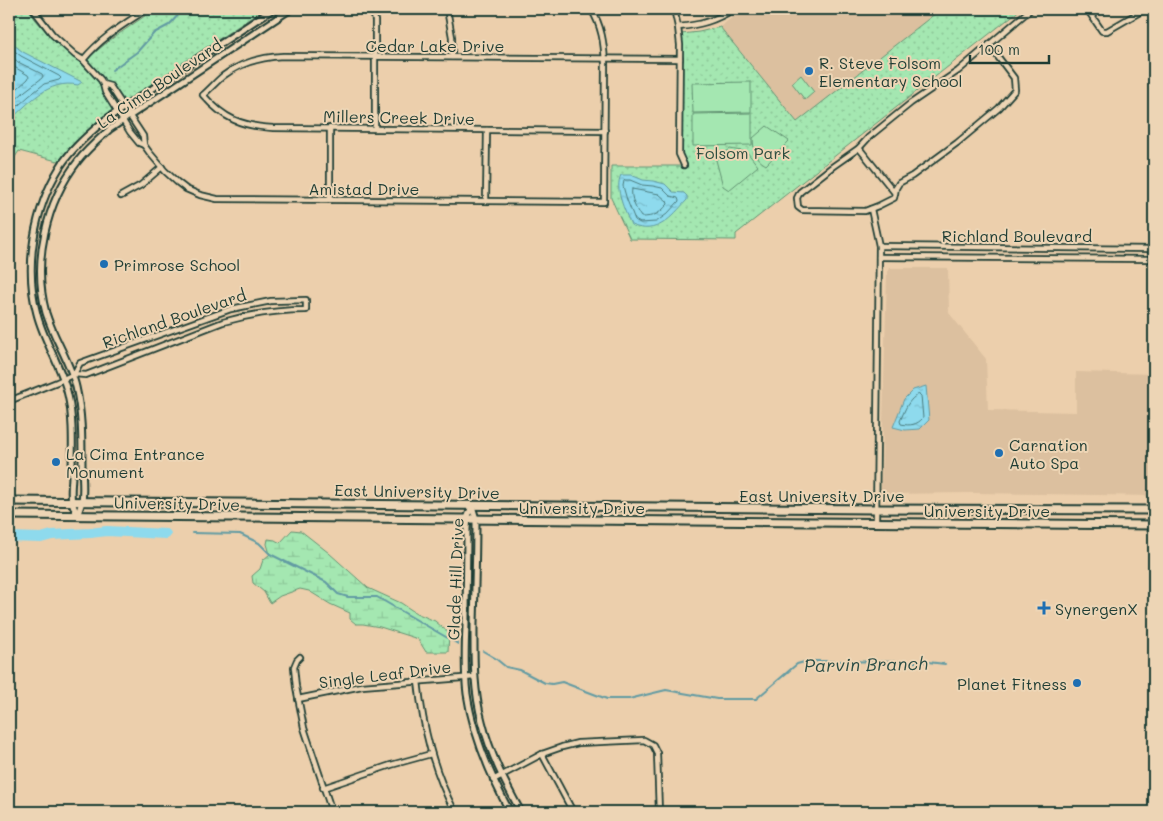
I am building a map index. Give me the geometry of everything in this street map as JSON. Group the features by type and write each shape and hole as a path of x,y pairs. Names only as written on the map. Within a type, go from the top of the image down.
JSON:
{"highway":[{"name":"East University Drive","path":"9,501 1154,510"},
{"name":"University Drive","path":"9,515 1154,525"}],"street":[{"name":"Amistad Drive","path":"33,9 53,35 83,60 103,84 105,92 130,132 139,143 144,145 162,167 186,189 217,199 604,202 605,131"},
{"path":"83,60 95,46 112,32 147,9"},
{"name":"La Cima Boulevard","path":"77,516 72,502 72,436 68,396 36,314 32,270 38,218 61,166 73,150 89,134 105,120 273,9"},
{"name":"La Cima Boulevard","path":"77,516 82,502 81,417 73,375 46,312 41,273 43,241 49,218 62,185 77,161 110,129 291,9"},
{"path":"373,9 376,57 375,128"},
{"path":"447,9 452,37 452,57"},
{"path":"591,9 601,30 605,47 605,131"},
{"path":"674,9 678,27 680,59 679,154 684,164"},
{"path":"678,27 696,26 734,9"},
{"path":"989,46 1014,78 1015,90 999,108 957,142 912,176 899,183 894,198 865,211 802,210 798,207 797,198 800,192 859,148 869,137 911,103 958,71 1031,9"},
{"path":"1087,9 1102,31 1107,31 1145,9"},
{"name":"Cedar Lake Drive","path":"203,95 224,75 242,65 269,57 680,59"},
{"name":"Amistad Drive","path":"103,84 110,86 143,136 144,145"},
{"name":"Millers Creek Drive","path":"203,95 214,108 226,116 240,123 255,127 605,131"},
{"path":"330,128 330,200"},
{"path":"486,201 487,130"},
{"path":"859,148 895,193"},
{"path":"61,166 70,172"},
{"path":"121,196 141,185 162,167"},
{"path":"871,209 879,246 876,523"},
{"path":"38,218 49,218"},
{"name":"Richland Boulevard","path":"879,246 1154,249"},
{"name":"Richland Boulevard","path":"879,256 1154,259"},
{"path":"33,290 42,289"},
{"name":"Richland Boulevard","path":"9,401 73,375 86,374 154,350 223,322 268,312 306,310 306,300 270,301 231,309 80,364 73,375"},
{"name":"Glade Hill Drive","path":"472,506 467,519 465,657 467,693 473,725 480,748 493,780 510,812"},
{"name":"Glade Hill Drive","path":"472,506 476,519 474,648 477,700 482,722 501,775 521,812"},
{"path":"300,657 294,667 298,699 304,728 332,812"},
{"name":"Single Leaf Drive","path":"298,699 362,686 475,677"},
{"path":"418,681 422,717 431,754 453,812"},
{"path":"493,780 554,749 578,743 644,740 653,744 657,753 659,812"},
{"path":"324,788 431,754"},
{"path":"542,754 573,812"}],"shaded area":[{"name":"R. Steve Folsom Elementary School","path":"743,9 941,9 797,123 720,27"},
{"path":"889,268 948,268 949,313 986,359 988,410 1076,412 1076,372 1154,374 1154,496 973,493 881,494 887,273"}],"green space":[{"path":"9,9 29,9 35,19 56,43 83,65 110,40 155,9 264,9 103,116 63,158 57,161 19,151 9,166"},
{"name":"Folsom Park","path":"941,9 1021,9 736,234 736,240 630,239 611,198 611,166 682,166 681,34 720,27 797,122"},
{"path":"801,75 814,92 805,100 792,83"},
{"path":"751,82 751,112 693,113 692,83"},
{"path":"752,113 752,145 693,146 693,114"},
{"path":"767,126 789,141 766,165 755,154 753,138"},
{"path":"730,149 747,152 758,166 729,190 723,186 716,160"},
{"path":"292,530 301,531 368,588 435,621 449,633 448,652 426,652 418,639 380,627 356,624 350,619 350,613 330,604 309,591 300,589 280,596 270,603 264,592 253,583 252,576 260,569 263,560 270,554 267,544 268,539 280,543"}],"water":[{"path":"9,41 23,52 82,82 78,85 67,84 48,89 32,100 9,121"},
{"path":"621,175 631,175 643,180 665,184 673,192 684,193 687,196 687,200 663,223 649,228 631,225 623,207 620,193 619,181"},
{"path":"926,386 929,420 920,429 905,430 893,427 904,399 913,390"}],"waterway":[{"path":"112,70 137,52 154,33 169,25 180,13 188,9"},
{"name":"Parvin Branch","path":"9,537 41,538 52,535 107,531 166,534"},
{"name":"Parvin Branch","path":"192,533 240,534 259,543 270,554 326,582 338,594 348,597 377,597 458,644"},
{"name":"Parvin Branch","path":"483,651 506,667 520,670 545,683 562,682 607,699 629,699 666,690 717,699 756,699 797,664 808,661 928,662 945,664"}],"place":[{"name":"R. Steve Folsom Elementary School","path":"809,71"},
{"name":"Primrose School","path":"104,264"},
{"name":"Carnation Auto Spa","path":"999,453"},
{"name":"La Cima Entrance Monument","path":"56,462"},
{"name":"SynergenX","path":"1044,608"},
{"name":"Planet Fitness","path":"1077,683"}]}
